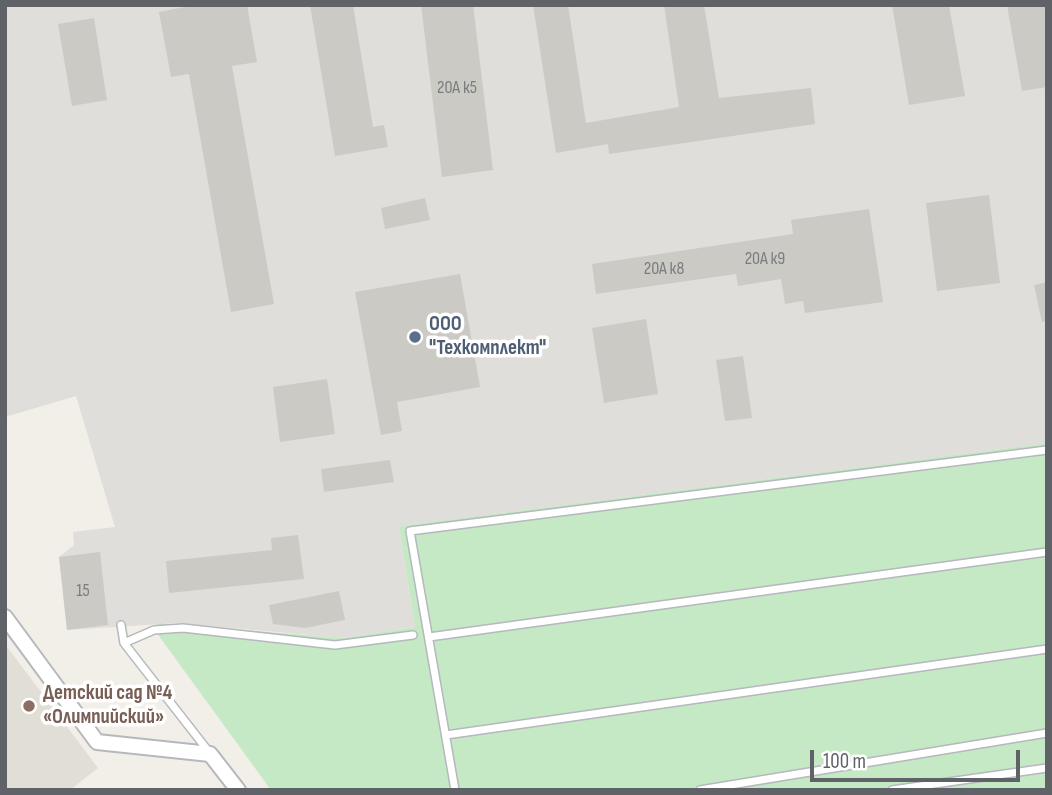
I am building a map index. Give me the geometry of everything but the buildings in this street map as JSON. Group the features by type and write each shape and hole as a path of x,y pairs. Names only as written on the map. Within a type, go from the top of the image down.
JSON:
{"street":[{"path":"5,617 97,742 210,754 238,790"}],"lane":[{"path":"455,790 410,531 1047,450"},
{"path":"429,637 1047,552"},
{"path":"121,625 124,643 210,754"},
{"path":"124,643 154,631 183,628 335,645 413,635"},
{"path":"446,735 1047,649"},
{"path":"700,790 1047,733"},
{"path":"892,790 1047,768"}],"shaded area":[{"path":"5,5 1047,5 1047,443 399,526 415,627 343,638 177,623 67,630 59,557 74,545 73,532 115,527 76,396 5,417"},
{"name":"Детский сад №4 «Олимпийский»","path":"5,644 98,768 70,790 5,790"}],"green space":[{"path":"1047,443 1047,790 271,790 159,636 156,623 343,638 415,627 399,526"}],"place":[{"name":"ООО \"Техкомплект\"","path":"415,337"},
{"name":"Детский сад №4 «Олимпийский»","path":"29,706"}]}
